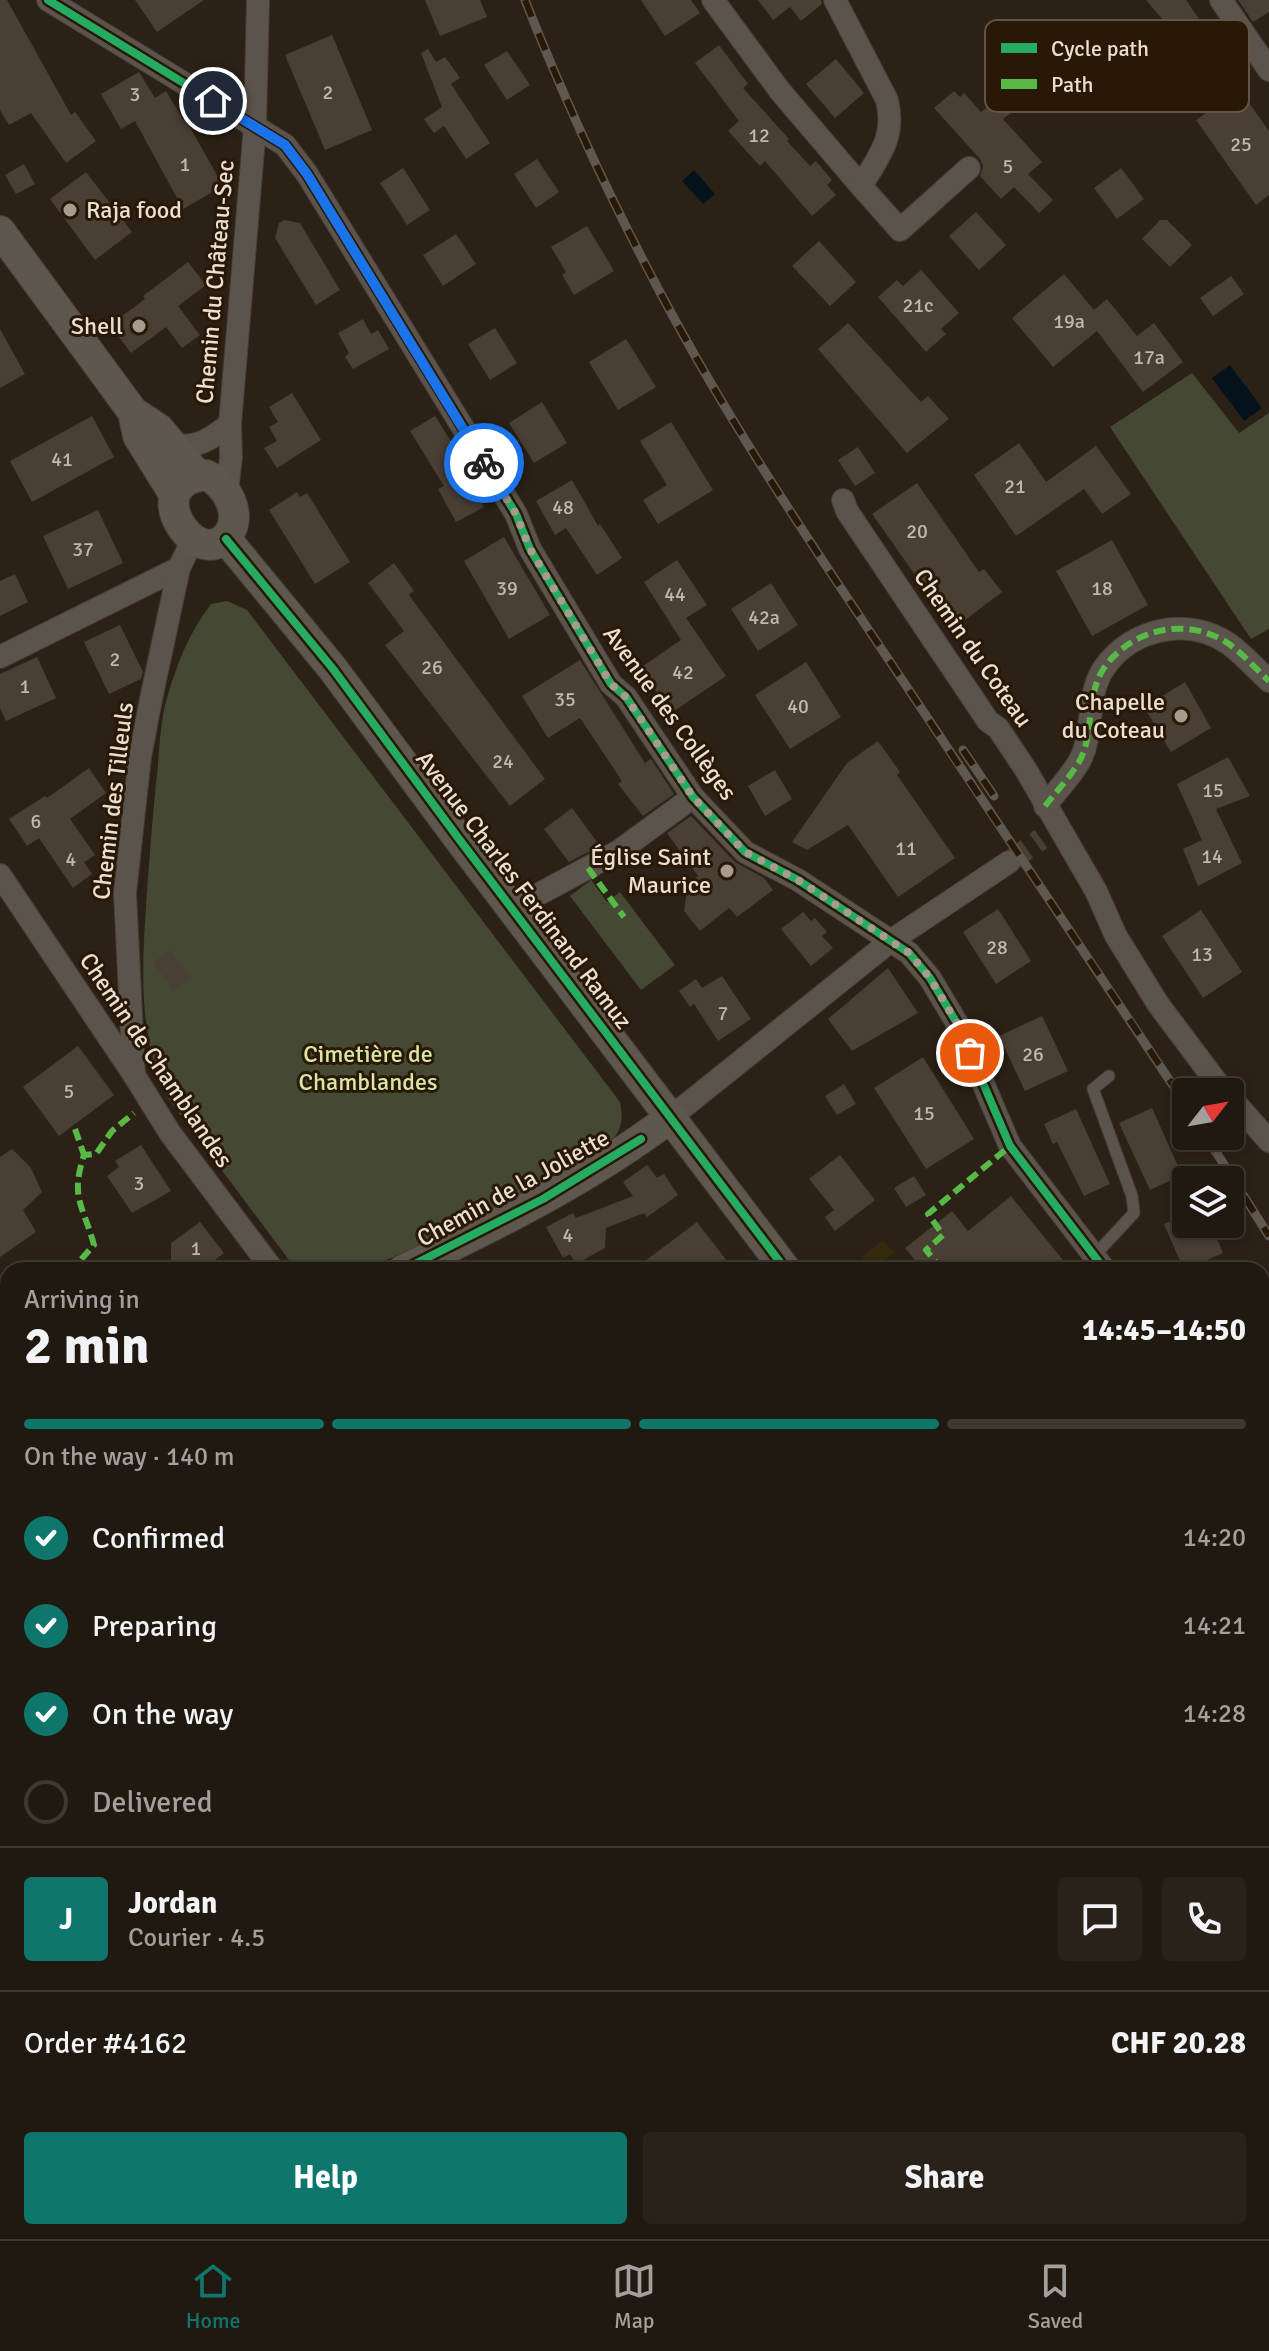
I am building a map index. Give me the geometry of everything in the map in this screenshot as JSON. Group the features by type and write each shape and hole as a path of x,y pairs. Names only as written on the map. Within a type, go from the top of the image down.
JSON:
{"street":[{"name":"Avenue des Collèges","path":"48,0 285,145 307,174 516,514 530,549 611,684 626,697 693,797 745,852 798,880 909,953 930,978 958,1025 1010,1146 1099,1262"},
{"name":"Chemin du Château-Sec","path":"200,485 231,457 230,424 255,126 258,0"},
{"path":"713,0 780,91 900,230 969,168"},
{"path":"835,0 887,100 891,117 888,139 861,186"},
{"path":"1221,0 1235,20"},
{"path":"1249,41 1269,70"},
{"path":"0,231 133,412 159,429 200,485"},
{"path":"133,412 138,436 200,485 234,516 232,530 226,539 216,545 204,545 193,539 182,530 175,513 200,485"},
{"name":"Chemin du Château-Sec","path":"171,444 186,448 212,438 230,424"},
{"name":"Chemin du Coteau","path":"843,500 847,511 955,673 1026,770 1045,806 1049,833 1096,891 1116,936 1158,1004 1214,1078"},
{"name":"Chemin des Tilleuls","path":"134,1075 125,893 140,757 179,568 193,539"},
{"name":"Avenue Charles Ferdinand Ramuz","path":"226,539 333,669 780,1262"},
{"path":"0,657 179,568"},
{"path":"1045,806 1080,761 1088,734 1090,708 1103,669 1140,638 1169,628 1208,633 1229,644 1269,681"},
{"path":"513,908 619,851 693,797"},
{"path":"892,940 1009,862"},
{"name":"Chemin de Chamblandes","path":"0,875 170,1133 267,1262"},
{"name":"Chemin de la Joliette","path":"419,1262 543,1199 623,1152 892,940"},
{"path":"1244,1113 1269,1141"}],"lane":[{"path":"1101,1262 1134,1213 1132,1196 1093,1089 1109,1076"}],"green space":[{"path":"1192,373 1239,433 1269,413 1269,629 1251,639 1110,427"},
{"name":"Cimetière de Chamblandes","path":"227,601 247,610 620,1102 620,1126 607,1146 489,1213 382,1262 291,1262 167,1097 151,1050 144,1002 144,954 162,718 184,649 211,604"},
{"path":"591,880 607,902 620,892 675,965 641,990 570,896"}],"sand":[{"path":"883,1240 894,1253 882,1262 866,1262 862,1257"}],"shaded area":[{"path":"694,170 715,194 703,204 682,181"},
{"path":"1230,365 1262,408 1244,421 1212,378"}],"building":[{"path":"0,0 7,0 71,115 75,112 96,141 66,163 31,113 9,125 0,110"},
{"path":"135,0 204,0 157,32"},
{"path":"425,0 480,0 487,17 440,36"},
{"path":"641,0 691,0 700,13 665,36"},
{"path":"758,0 821,0 822,4 801,21 790,7 773,20"},
{"path":"1146,0 1186,0 1200,20 1163,20"},
{"path":"1238,0 1269,0 1269,12 1253,22"},
{"path":"332,35 372,130 325,150 285,55"},
{"path":"719,45 748,84 743,88 789,139 787,141 810,166 816,161 832,180 827,185 836,195 812,216 765,161 760,166 728,131 739,121 695,63"},
{"path":"428,49 436,62 445,57 460,78 451,84 490,143 466,159 444,126 434,133 424,119 442,107 421,53"},
{"path":"507,51 530,85 507,100 484,65"},
{"path":"836,59 864,93 835,118 806,84"},
{"path":"139,72 155,98 166,91 223,186 183,209 135,121 121,129 101,94"},
{"path":"954,91 960,97 964,93 981,112 985,109 985,112 1012,112 1003,119 1042,162 1028,174 1053,200 1039,213 1014,187 1001,199 980,176 983,166 980,159 934,108"},
{"path":"1249,103 1269,131 1269,195 1256,205 1196,120 1207,112 1249,112"},
{"path":"537,159 559,192 536,208 514,174"},
{"path":"24,164 35,184 16,194 5,175"},
{"path":"403,168 430,210 407,225 380,183"},
{"path":"1121,168 1144,199 1117,219 1094,188"},
{"path":"86,172 132,232 95,260 50,199"},
{"path":"976,212 1006,245 979,270 949,236"},
{"path":"285,220 300,223 340,290 316,305 275,238 279,223"},
{"path":"1160,220 1167,220 1192,245 1170,267 1142,239"},
{"path":"587,226 614,271 574,295 562,275 566,272 551,247"},
{"path":"456,234 476,264 443,286 423,255"},
{"path":"819,241 856,282 830,306 792,266"},
{"path":"188,262 206,285 178,306 200,335 182,348 166,327 131,353 110,325"},
{"path":"921,270 959,313 941,329 946,334 926,352 878,297 897,280 903,286"},
{"path":"1064,274 1094,310 1107,299 1137,336 1154,323 1183,362 1143,392 1097,331 1053,367 1012,318"},
{"path":"1231,276 1244,294 1213,316 1200,298"},
{"path":"363,319 371,334 378,330 389,349 353,369 345,357 349,353 338,333"},
{"path":"848,323 921,402 928,396 949,419 907,453 818,349"},
{"path":"495,328 517,363 490,380 468,344"},
{"path":"0,329 25,374 0,388"},
{"path":"626,339 656,387 618,410 589,362"},
{"path":"292,393 321,440 277,468 264,448 277,441 269,427 278,422 269,407"},
{"path":"542,402 567,443 534,463 509,423"},
{"path":"92,416 114,457 32,502 10,461"},
{"path":"435,416 470,466 464,470 484,507 456,522 438,489 444,486 410,431"},
{"path":"671,422 713,490 658,524 643,500 667,485 640,441"},
{"path":"1019,443 1046,482 1096,446 1131,494 1102,514 1084,489 1016,536 974,475"},
{"path":"858,447 875,473 855,486 838,460"},
{"path":"572,480 598,526 600,524 622,558 597,575 566,528 555,535 536,501"},
{"path":"917,483 979,572 984,569 1002,592 956,627 872,514"},
{"path":"297,492 300,497 307,493 350,562 315,584 269,510"},
{"path":"98,510 123,563 68,589 43,536"},
{"path":"504,537 550,615 509,639 464,561"},
{"path":"1112,540 1148,605 1092,636 1056,571"},
{"path":"677,560 707,605 686,618 726,676 671,713 640,668 681,640 644,582"},
{"path":"394,563 414,591 409,595 545,779 510,806 385,645 404,631 368,583"},
{"path":"15,574 28,602 0,616 0,581"},
{"path":"771,583 798,625 758,651 731,609"},
{"path":"120,625 143,672 141,679 109,694 84,642"},
{"path":"37,657 56,698 6,721 0,708 0,674"},
{"path":"580,660 645,763 651,759 674,794 643,816 618,784 622,781 580,718 548,738 522,696"},
{"path":"806,662 841,717 790,749 755,695"},
{"name":"Chapelle du Coteau","path":"1185,682 1211,728 1171,752 1144,707"},
{"path":"878,741 900,772 897,775 955,858 898,897 848,825 807,850 792,842 847,763"},
{"path":"1228,757 1250,796 1216,809 1242,863 1198,886 1183,849 1202,840 1177,784"},
{"path":"89,768 106,793 70,819 95,855 84,862 92,874 73,888 39,838 27,846 9,819 45,796 47,798"},
{"path":"775,770 792,799 765,816 748,786"},
{"path":"572,808 600,846 569,862 544,829"},
{"name":"Église Saint Maurice","path":"691,816 735,862 764,878 773,890 737,917 729,908 700,931 684,911 688,884 698,876 667,833"},
{"path":"998,909 1031,961 996,984 963,932"},
{"path":"1201,910 1242,972 1203,998 1162,936"},
{"path":"803,912 811,921 815,918 827,932 822,936 833,948 811,966 781,929"},
{"path":"171,950 191,978 173,990 153,962"},
{"path":"888,968 918,1013 852,1051 828,1019"},
{"path":"722,976 751,1019 718,1041 694,1004 690,1007 679,991 696,979 702,988"},
{"path":"1042,1016 1068,1071 1025,1091 999,1036"},
{"path":"78,1046 114,1095 59,1136 23,1087"},
{"path":"923,1057 974,1139 926,1169 874,1088"},
{"path":"844,1084 856,1104 837,1115 825,1096"},
{"path":"1152,1108 1178,1166 1172,1166 1172,1180 1150,1190 1119,1123"},
{"path":"1076,1109 1110,1184 1084,1196 1057,1142 1053,1144 1044,1124"},
{"path":"141,1145 171,1191 132,1213 107,1176 119,1167 115,1161"},
{"path":"12,1149 31,1168 42,1192 23,1210 36,1232 0,1257 0,1157"},
{"path":"840,1155 875,1200 835,1231 825,1217 834,1210 809,1179"},
{"path":"647,1165 657,1178 664,1174 678,1195 647,1217 644,1213 606,1228 605,1248 580,1262 575,1262 570,1254 563,1258 546,1227 573,1213 576,1218 633,1196 623,1182"},
{"path":"914,1176 926,1195 906,1207 894,1188"},
{"path":"1011,1196 1065,1262 916,1262 905,1248 952,1211 968,1231"},
{"path":"1172,1221 1172,1238 1217,1238 1223,1253 1202,1262 1181,1262 1164,1224"},
{"path":"200,1222 224,1253 212,1262 171,1262 171,1243"},
{"path":"697,1222 728,1262 644,1262"}],"tunnel":[{"path":"1009,862 1041,839"}],"railway":[{"path":"525,0 606,186 661,294 747,444 1172,1084"},
{"path":"963,750 994,796"},
{"path":"1215,1150 1269,1236"}],"marked path":[{"path":"1045,806 1084,751 1098,679 1116,654 1130,643 1162,630 1196,630 1229,644 1269,681"},
{"path":"588,868 624,917"},
{"path":"79,1262 94,1245 78,1192 84,1155 96,1154 112,1131 134,1113"},
{"path":"75,1129 84,1155"},
{"path":"936,1262 926,1250 943,1235 928,1214 1010,1146"}],"cycle path":[{"path":"48,0 285,145 307,174 516,514 530,549 611,684 626,697 693,797 745,852 798,880 909,953 930,978 958,1025 1010,1146 1099,1262"},
{"path":"226,539 333,669 780,1262"},
{"path":"419,1262 543,1199 641,1139"}],"way so far":[{"path":"484,463 516,514 530,549 611,684 626,697 693,797 745,852 798,880 909,953 930,978 958,1025 970,1053"}],"place":[{"name":"Raja food","path":"70,210"},
{"name":"Shell","path":"139,326"},
{"name":"Chapelle du Coteau","path":"1181,716"},
{"name":"Église Saint Maurice","path":"727,871"}],"route":[{"path":"213,101 285,145 307,174 484,463"}]}
